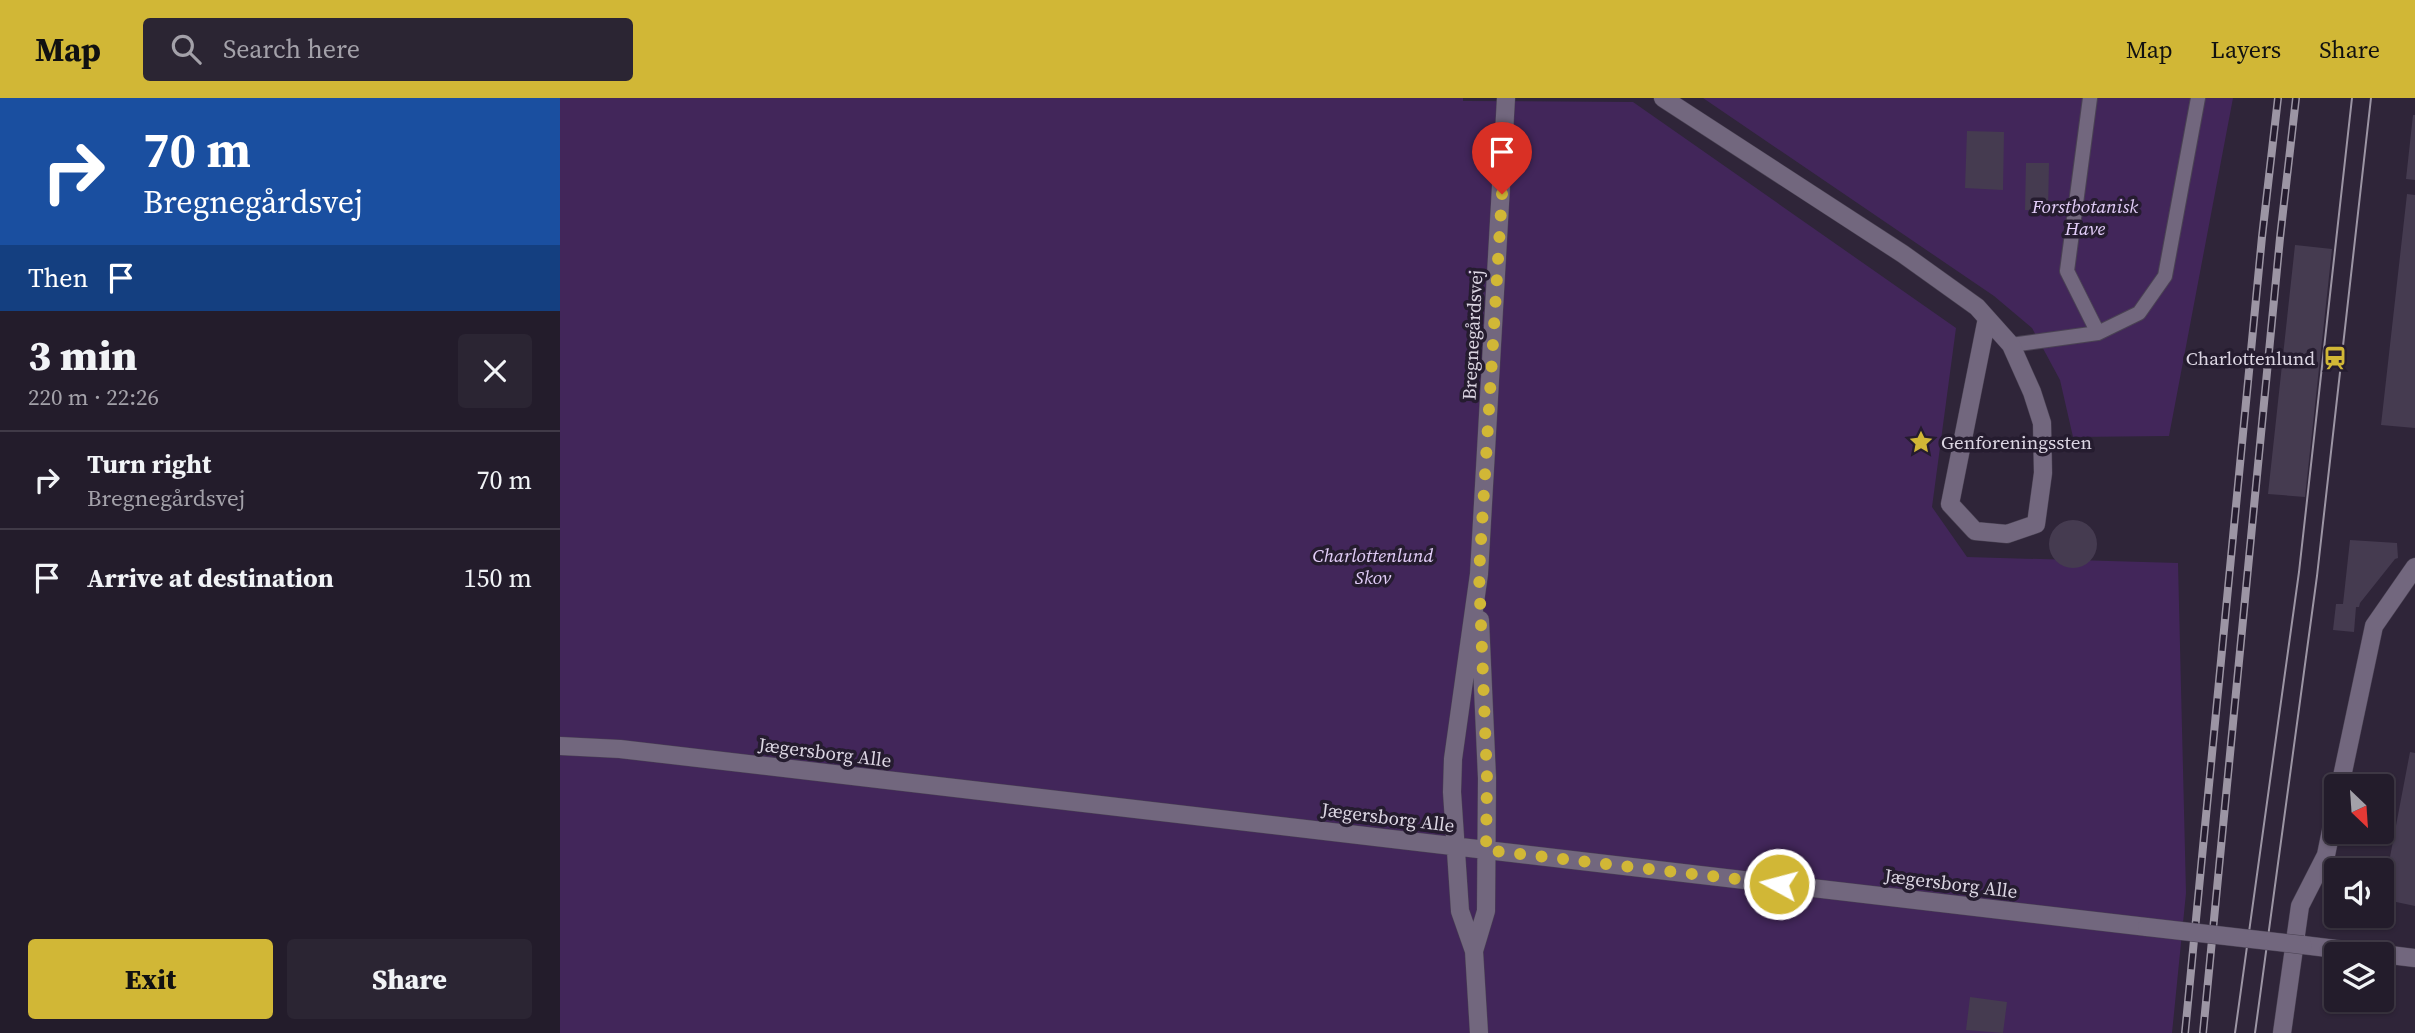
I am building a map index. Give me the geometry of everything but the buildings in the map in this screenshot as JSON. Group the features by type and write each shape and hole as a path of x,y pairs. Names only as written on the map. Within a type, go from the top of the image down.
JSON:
{"street":[{"name":"Bregnegårdsvej","path":"1474,951 1460,911 1452,792 1453,759 1479,574 1506,98"},
{"path":"1663,98 1903,254 1977,307 1987,318 2011,345 2042,423 2043,472 2036,524 2007,534 1975,531 1950,504 1987,318"},
{"path":"2343,774 2374,626 2415,567"},
{"name":"Bregnegårdsvej","path":"1474,951 1486,911 1487,778 1479,574"},
{"name":"Jægersborg Alle","path":"560,746 620,749 2324,947"},
{"path":"2282,1033 2300,906 2326,855 2328,844"},
{"path":"1474,951 1479,1033"},
{"name":"Jægersborg Alle","path":"2394,956 2415,958"}],"lane":[{"path":"2090,98 2067,271 2098,333"},
{"path":"2011,345 2098,333 2139,313 2165,276 2198,98"}],"green space":[{"name":"Charlottenlund Skov","path":"560,98 1463,98 1463,101 1633,102 1956,328 1932,507 1967,557 2178,563 2186,893 2172,1033 560,1033"},
{"name":"Forstbotanisk Have","path":"1703,98 2233,98 2169,436 2073,437 2060,380 2032,328 1994,296"}],"tram line":[{"path":"2235,1033 2299,572 2352,98"},
{"path":"2255,1033 2317,576 2371,98"}],"railway":[{"path":"2185,1033 2262,237 2278,98"},
{"path":"2203,1033 2296,98"}],"place":[{"name":"Charlottenlund","path":"2335,358"},
{"name":"Genforeningssten","path":"1921,442"}],"route":[{"path":"1502,194 1479,574 1487,778 1486,850 1779,884"}]}
